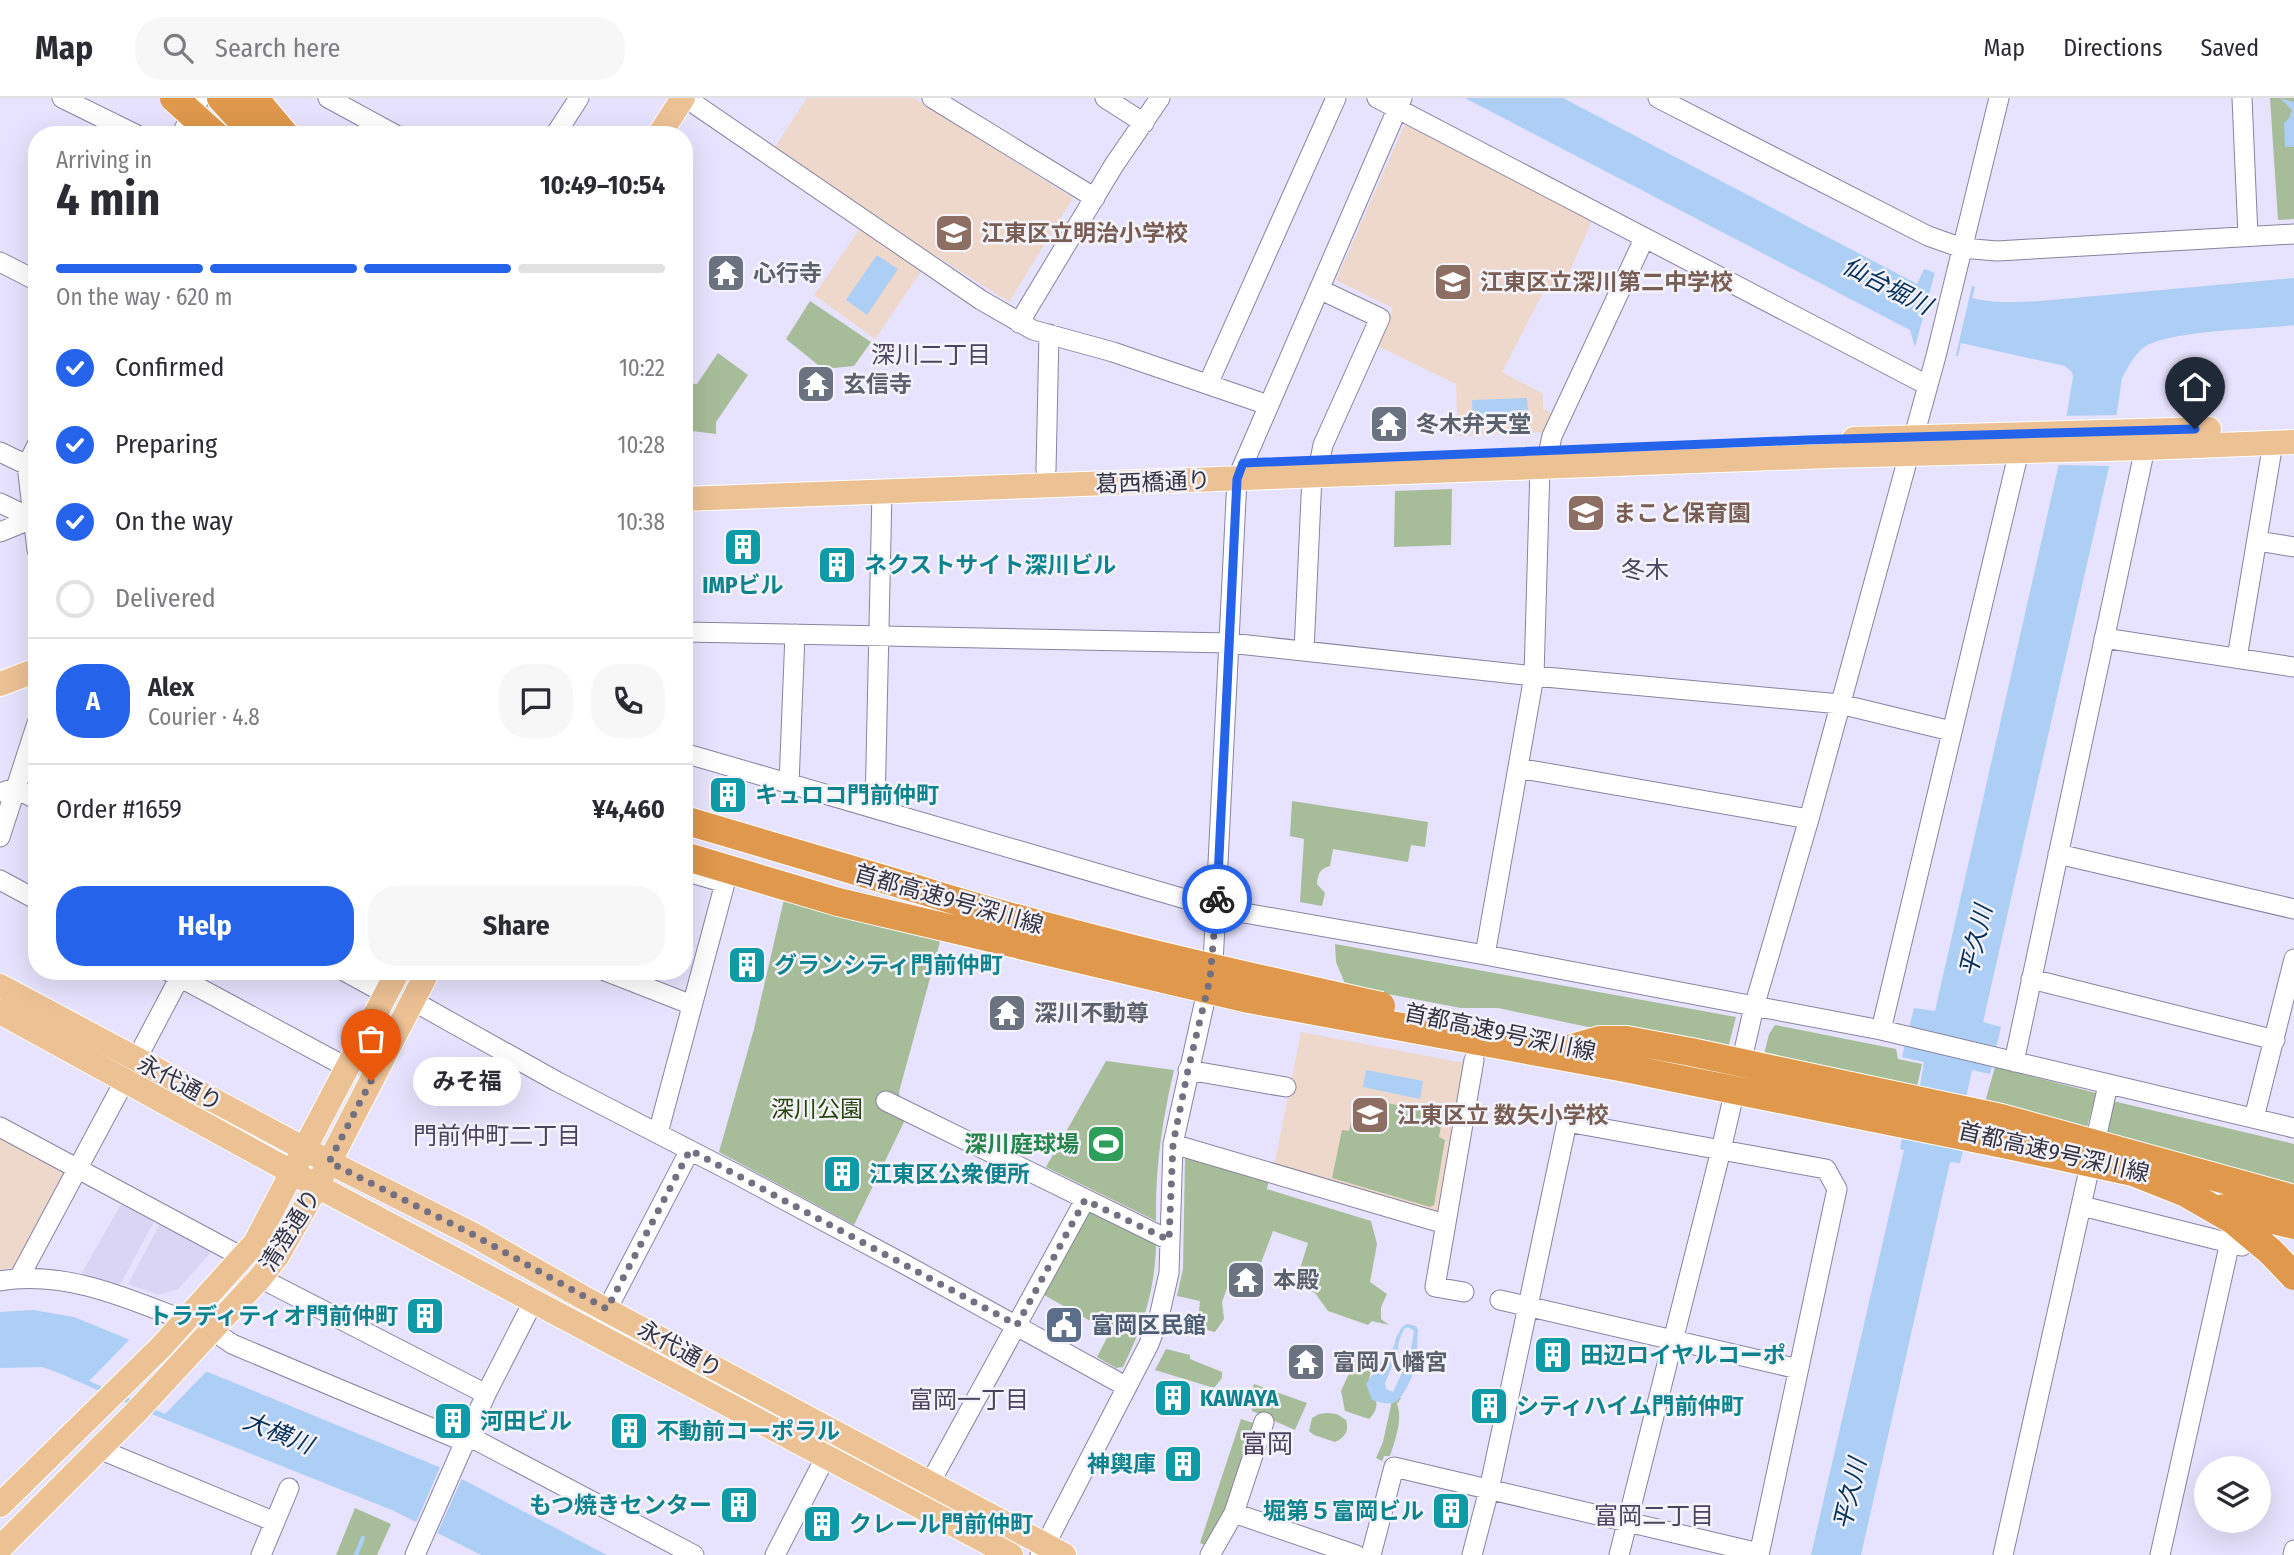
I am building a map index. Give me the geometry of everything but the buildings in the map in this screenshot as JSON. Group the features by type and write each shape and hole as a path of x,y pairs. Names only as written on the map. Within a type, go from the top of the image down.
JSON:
{"highway":[{"path":"221,98 247,126"},
{"path":"254,98 277,126"},
{"path":"189,109 206,126"},
{"path":"189,109 221,126"},
{"name":"首都高速9号深川線","path":"693,823 1002,916 1097,941 1572,1048 2133,1167 2174,1182 2233,1217 2260,1238 2294,1275"},
{"path":"693,841 862,889 884,892 917,889"},
{"name":"首都高速9号深川線","path":"693,859 838,902 1222,993 1620,1067 2008,1144 2133,1172 2186,1193 2232,1220 2272,1252 2294,1275"},
{"path":"1315,1012 1361,1030 1614,1079 2258,1215 2294,1225"},
{"path":"1572,1048 1600,1040 1626,1040 1691,1052 2001,1118 2294,1199"}],"main road":[{"path":"163,98 189,109 201,126"},
{"path":"268,98 288,126"},
{"path":"668,126 693,100"},
{"path":"681,126 693,100"},
{"name":"葛西橋通り","path":"2131,443 2294,426"},
{"name":"葛西橋通り","path":"1911,445 2019,451 2048,441"},
{"name":"葛西橋通り","path":"693,499 1544,458 2048,441 2284,442"},
{"name":"葛西橋通り","path":"693,482 1046,470 1240,471"},
{"path":"0,666 28,656"},
{"path":"0,684 28,673"},
{"name":"清澄通り","path":"0,1505 162,1346 244,1258 268,1222 393,980"},
{"name":"清澄通り","path":"99,1449 260,1278 278,1255 317,1186 424,980"},
{"name":"永代通り","path":"0,986 317,1186 1011,1555"},
{"name":"永代通り","path":"0,1012 305,1149 472,1234 930,1483 1049,1552"},
{"path":"0,1548 99,1449"}],"street":[{"path":"62,98 119,126"},
{"path":"328,98 379,126"},
{"path":"561,126 579,98"},
{"path":"1105,98 1144,122"},
{"path":"1019,323 1160,98"},
{"path":"1208,384 1336,98"},
{"path":"1377,98 1400,103 1644,239 1927,385"},
{"path":"1658,98 1928,236 1962,248 1997,251 2294,234"},
{"path":"1619,1555 1721,1150 1754,1007 1809,819 1936,356 1999,98"},
{"path":"2242,98 2248,236"},
{"path":"693,100 981,300 1019,323 1268,405"},
{"path":"944,101 1095,198"},
{"path":"1049,1552 1149,1344 1159,1317 1169,1273 1173,1144 1212,971 1240,471 1400,103"},
{"path":"1485,955 1534,676 1544,458 1644,239"},
{"path":"0,262 28,276"},
{"path":"1304,651 1316,468 1323,445 1380,318 1319,289"},
{"path":"1046,470 1049,334"},
{"path":"2237,658 2258,541 2284,442"},
{"path":"2014,1062 2104,638 2131,443"},
{"path":"1881,1030 2019,451"},
{"path":"0,452 27,465 28,472"},
{"path":"875,808 883,491"},
{"path":"0,503 28,515"},
{"path":"0,532 28,520"},
{"path":"2258,541 2294,547"},
{"path":"693,632 1229,643 1534,676 1840,704 1951,731"},
{"path":"789,784 795,634"},
{"path":"2104,638 2294,667"},
{"path":"0,837 7,790 28,743"},
{"path":"693,756 1216,908 1485,955 1881,1030 2294,1128"},
{"path":"1518,768 1809,819"},
{"path":"7,790 28,797"},
{"path":"2058,854 2294,909"},
{"path":"658,1133 725,883 693,874"},
{"path":"0,880 28,895"},
{"path":"2254,1118 2294,959"},
{"path":"2031,979 2275,1040"},
{"path":"174,980 131,1070 76,1170 9,1279 75,1283 118,1295 186,1321"},
{"path":"190,980 346,1067"},
{"path":"360,980 386,994"},
{"path":"628,980 692,1005"},
{"path":"413,1001 556,1081 1017,1325 1127,1387"},
{"path":"1464,1292 1434,1287 1474,1060"},
{"path":"1188,1070 1286,1087"},
{"path":"2003,1555 2108,1085"},
{"path":"886,1101 1169,1240"},
{"path":"1371,1555 1394,1467 1489,1490 1627,1523 1759,1554 1837,1189 1826,1170 1567,1122 1489,1490 1472,1555"},
{"path":"0,1127 244,1258"},
{"path":"1173,1144 1445,1224"},
{"path":"595,1332 690,1150"},
{"path":"930,1483 1085,1200"},
{"path":"2082,1206 2294,1260"},
{"path":"2160,1555 2230,1242"},
{"path":"260,1278 486,1394"},
{"path":"415,1555 486,1394 534,1300"},
{"path":"1500,1300 1798,1369"},
{"path":"212,1330 232,1344 464,1442 476,1440 694,1555"},
{"path":"1210,1555 1234,1513 1264,1422"},
{"path":"99,1449 275,1522"},
{"path":"775,1555 826,1456"},
{"path":"261,1555 289,1488"},
{"path":"1234,1513 1356,1555"},
{"path":"0,1548 13,1555"},
{"path":"2293,1555 2294,1550"}],"shaded area":[{"name":"江東区立明治小学校","path":"807,98 914,98 1073,198 1009,302 933,254 875,339 814,295 871,213 775,147"},
{"name":"江東区立深川第二中学校","path":"1405,124 1592,221 1564,284 1544,291 1502,372 1543,394 1543,409 1554,414 1546,432 1458,436 1456,384 1376,345 1393,308 1336,280"},
{"name":"江東区立 数矢小学校","path":"1301,1032 1464,1063 1438,1210 1433,1212 1274,1166"},
{"path":"0,1135 68,1171 14,1268 0,1270"},
{"path":"123,1201 156,1218 121,1283 115,1286 80,1276"},
{"path":"162,1220 215,1248 178,1289 158,1295 128,1284"}],"green space":[{"path":"2270,98 2294,98 2294,219 2278,220"},
{"path":"810,301 871,342 854,366 823,369 786,339"},
{"path":"718,353 748,375 716,422 716,434 693,431 693,384 697,384"},
{"path":"1452,489 1451,545 1394,547 1395,491"},
{"path":"1292,801 1428,822 1425,847 1411,845 1408,862 1333,849 1330,866 1322,870 1318,877 1317,884 1325,893 1322,906 1300,902 1304,839 1290,836"},
{"name":"深川公園","path":"785,895 941,938 899,1092 904,1122 854,1225 719,1152 754,1029"},
{"path":"1335,944 1736,1017 1726,1056 1498,1008 1461,1008 1346,986 1336,962"},
{"path":"1775,1025 1896,1049 1898,1059 1922,1064 1916,1091 1762,1063 1769,1034"},
{"path":"1106,1061 1174,1070 1160,1146 1156,1221 1046,1167"},
{"path":"1995,1067 2096,1093 2085,1135 1983,1109"},
{"path":"1356,1097 1443,1114 1439,1137 1445,1140 1434,1205 1430,1207 1332,1178 1342,1130 1349,1131"},
{"path":"2113,1101 2294,1144 2294,1187 2104,1139"},
{"path":"1185,1158 1269,1179 1267,1189 1371,1221 1377,1244 1370,1282 1387,1294 1381,1307 1381,1319 1389,1325 1372,1321 1368,1325 1328,1311 1315,1293 1295,1285 1308,1243 1273,1231 1256,1276 1234,1269 1222,1302 1224,1319 1215,1332 1199,1328 1202,1314 1199,1312 1200,1301 1177,1296 1183,1269"},
{"path":"1088,1211 1156,1244 1147,1308 1123,1367 1116,1368 1097,1357 1110,1332 1044,1295"},
{"path":"1166,1349 1190,1355 1190,1359 1222,1372 1222,1378 1214,1388 1155,1370"},
{"path":"1356,1358 1366,1361 1372,1368 1369,1380 1376,1400 1376,1409 1369,1419 1345,1411 1341,1391"},
{"path":"1254,1384 1307,1403 1295,1430 1252,1411 1249,1398"},
{"path":"1393,1396 1401,1398 1397,1404 1398,1430 1390,1456 1384,1456 1382,1461 1376,1458 1383,1442"},
{"path":"1327,1413 1337,1414 1346,1420 1346,1433 1335,1442 1309,1431 1312,1418"},
{"path":"1241,1419 1253,1423 1255,1430 1227,1514 1207,1546 1200,1543"},
{"path":"355,1508 391,1524 377,1555 336,1555"}],"water":[{"path":"1465,98 1563,98 1917,284 1924,269 1975,287 1972,298 1981,300 2040,301 2294,278 2294,325 2216,331 2157,341 2140,350 2122,378 2109,467 1983,1022 2001,1027 1990,1074 1972,1070 1966,1098 1975,1101 1960,1163 1950,1162 1861,1555 1811,1555 1904,1150 1900,1149 1912,1092 1919,1092 1924,1062 1902,1057 1914,1008 1935,1011 2058,468 2072,372 2065,366 1961,343 1958,356 1915,347 1910,330"},
{"path":"2280,98 2294,102 2294,147 2285,147 2284,123 2292,110"},
{"path":"877,255 898,269 867,315 846,300"},
{"path":"1527,398 1529,423 1473,425 1472,400"},
{"path":"1366,1070 1423,1081 1420,1099 1363,1087"},
{"name":"大横川","path":"33,1310 74,1317 439,1467 607,1555 481,1555 392,1510 154,1415 59,1373 42,1367 0,1368 0,1312"},
{"path":"1407,1324 1416,1326 1418,1330 1412,1378 1398,1400 1386,1403 1372,1400 1366,1384 1386,1354 1394,1347 1402,1327","holes":["1408,1327 1414,1331 1410,1356 1393,1392 1386,1389 1385,1383 1397,1354 1399,1341 1404,1329"]}],"pier":[{"path":"1935,272 1973,282 1955,359 1914,351"},
{"path":"2120,415 2113,466 2055,465 2062,416"},
{"path":"132,1337 209,1369 165,1414 89,1381"},
{"path":"441,1465 463,1476 436,1536 415,1525"}],"waterway":[{"path":"356,1555 363,1538"}],"way so far":[{"path":"371,1081 329,1162 472,1234 607,1309 690,1150 1017,1325 1085,1200 1169,1240 1173,1144 1213,964 1217,899"}],"place":[{"name":"江東区立明治小学校","path":"954,233"},
{"name":"心行寺","path":"726,273"},
{"name":"江東区立深川第二中学校","path":"1453,282"},
{"name":"玄信寺","path":"816,384"},
{"name":"冬木弁天堂","path":"1389,424"},
{"name":"まこと保育園","path":"1586,513"},
{"name":"IMPビル","path":"743,547"},
{"name":"ネクストサイト深川ビル","path":"837,565"},
{"name":"キュロコ門前仲町","path":"728,795"},
{"name":"グランシティ門前仲町","path":"747,965"},
{"name":"深川不動尊","path":"1007,1013"},
{"name":"みそ福","path":"371,1081"},
{"name":"江東区立 数矢小学校","path":"1370,1115"},
{"name":"深川庭球場","path":"1106,1144"},
{"name":"江東区公衆便所","path":"842,1174"},
{"name":"本殿","path":"1246,1280"},
{"name":"トラディティオ門前仲町","path":"425,1316"},
{"name":"富岡区民館","path":"1064,1325"},
{"name":"田辺ロイヤルコーポ","path":"1553,1355"},
{"name":"富岡八幡宮","path":"1306,1362"},
{"name":"KAWAYA","path":"1173,1398"},
{"name":"シティハイム門前仲町","path":"1489,1406"},
{"name":"河田ビル","path":"453,1421"},
{"name":"不動前コーポラル","path":"629,1431"},
{"name":"神輿庫","path":"1183,1464"},
{"name":"もつ焼きセンター","path":"739,1505"},
{"name":"堀第５富岡ビル","path":"1451,1511"},
{"name":"クレール門前仲町","path":"822,1524"}],"district":[{"name":"深川二丁目","path":"931,355"},
{"name":"冬木","path":"1645,570"},
{"name":"門前仲町二丁目","path":"497,1136"},
{"name":"富岡一丁目","path":"969,1400"},
{"name":"富岡","path":"1267,1444"},
{"name":"富岡二丁目","path":"1654,1516"}],"route":[{"path":"1217,899 1237,479 1243,463 1807,440 2195,429"}],"water label":[{"name":"仙台堀川","path":"1887,286"},
{"name":"平久川","path":"1976,941"},
{"name":"平久川","path":"1850,1494"}]}
